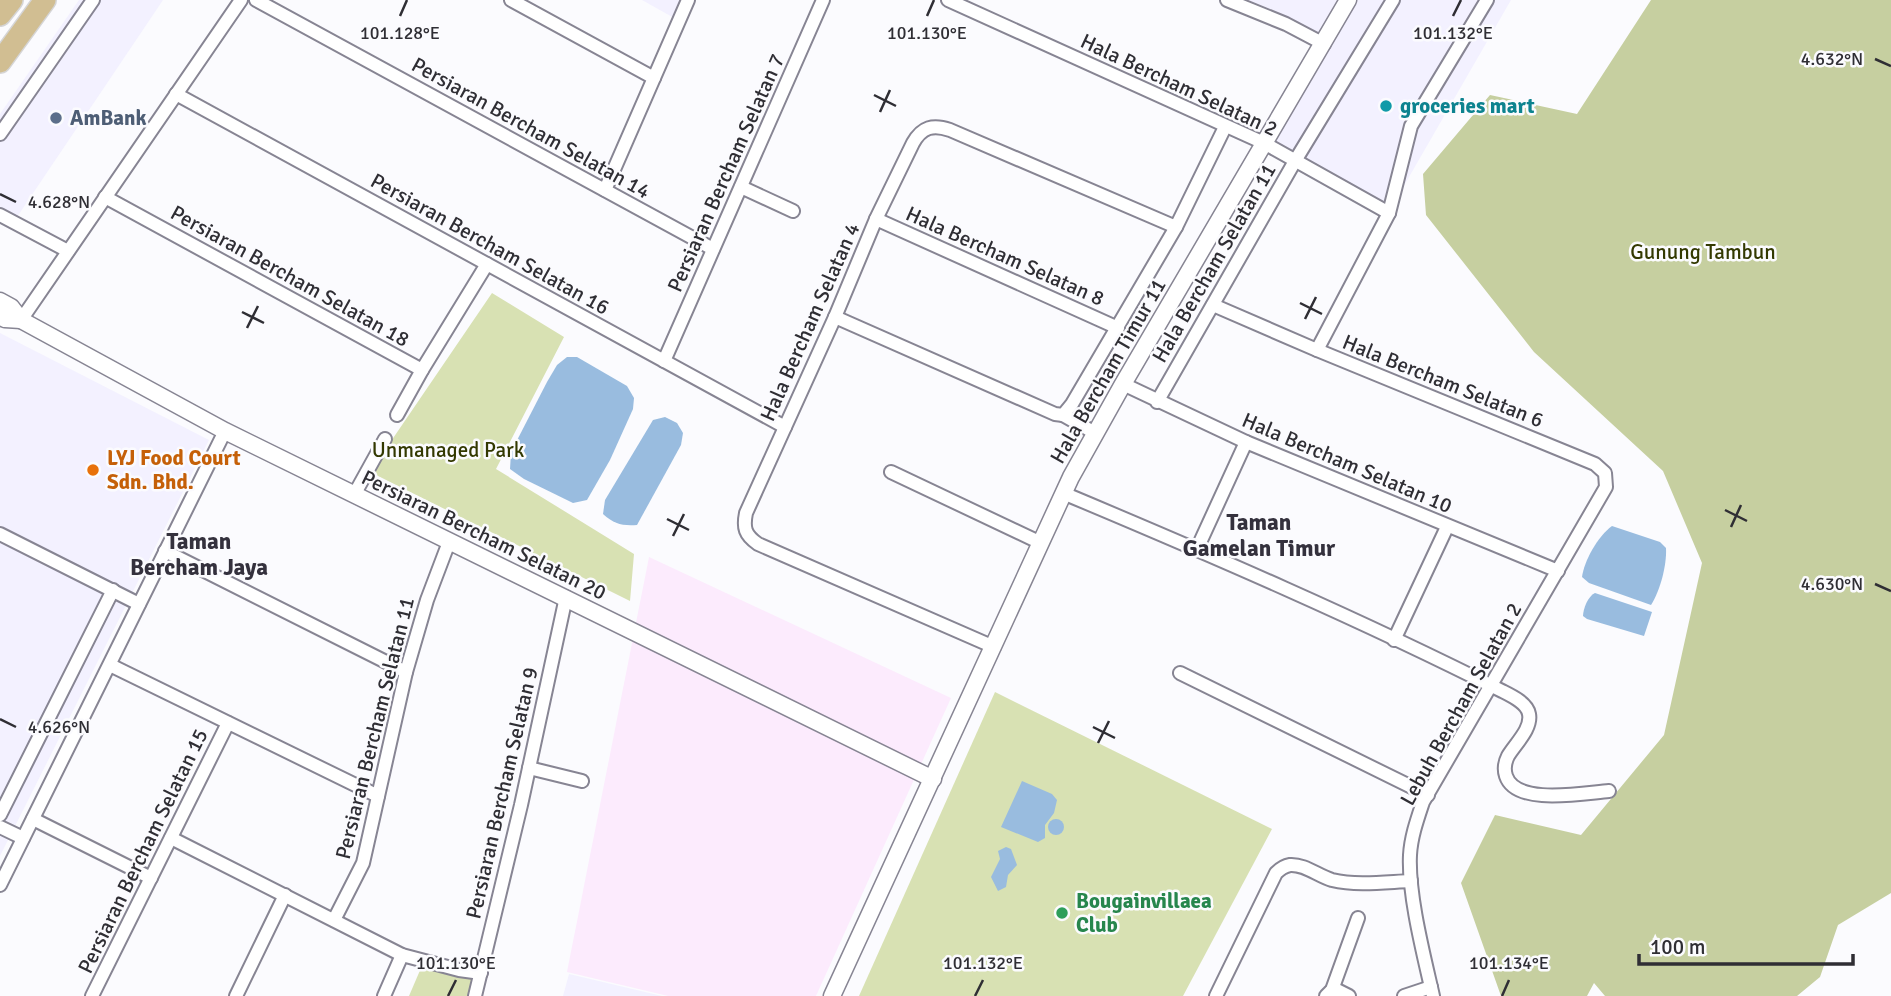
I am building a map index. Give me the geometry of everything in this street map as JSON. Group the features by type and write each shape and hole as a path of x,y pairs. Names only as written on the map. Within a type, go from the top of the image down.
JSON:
{"main road":[{"path":"0,15 12,0"},
{"path":"0,62 44,0"}],"street":[{"path":"0,134 93,0"},
{"path":"21,320 241,0"},
{"name":"Persiaran Bercham Selatan 14","path":"256,0 713,249"},
{"path":"511,0 654,78"},
{"path":"605,190 688,0"},
{"name":"Persiaran Bercham Selatan 7","path":"664,361 823,0"},
{"name":"Hala Bercham Selatan 2","path":"948,0 1264,143 1390,213"},
{"path":"1227,0 1286,24 1324,44"},
{"name":"Hala Bercham Timur 11","path":"832,996 1063,493 1123,384 1348,0"},
{"name":"Hala Bercham Selatan 11","path":"1157,401 1295,161 1394,0"},
{"path":"1317,350 1390,213 1411,126 1487,0"},
{"name":"Persiaran Bercham Selatan 16","path":"176,94 785,427"},
{"name":"Hala Bercham Selatan 4","path":"994,647 758,544 748,536 743,525 746,513 835,317 876,219 918,134 927,128 938,126 1176,227"},
{"path":"1059,415 1072,404 1176,227 1224,127"},
{"path":"741,187 793,211"},
{"name":"Persiaran Bercham Selatan 18","path":"105,197 422,370 487,264"},
{"path":"0,215 68,251"},
{"name":"Hala Bercham Selatan 8","path":"876,219 1118,328"},
{"path":"0,301 11,307 21,320"},
{"name":"Hala Bercham Selatan 6","path":"1213,304 1317,350 1595,464 1605,474 1606,487"},
{"path":"0,317 21,320"},
{"path":"835,317 1095,433"},
{"name":"Persiaran Bercham Selatan 20","path":"21,320 225,431 933,779"},
{"path":"397,415 422,370"},
{"name":"Hala Bercham Selatan 10","path":"1123,384 1246,442 1558,571"},
{"path":"0,885 225,431"},
{"path":"354,495 384,439"},
{"path":"1197,549 1246,442"},
{"path":"891,472 1041,543"},
{"name":"Lebuh Bercham Selatan 2","path":"1432,992 1411,881 1412,842 1417,820 1428,795 1606,487"},
{"path":"1063,493 1197,549 1491,686 1526,706 1530,715 1529,724 1507,758 1504,772 1509,785 1519,792 1551,795 1609,791"},
{"path":"1394,640 1447,527"},
{"path":"0,534 139,604"},
{"name":"Persiaran Bercham Selatan 11","path":"334,920 363,863 406,672 427,600 449,542"},
{"path":"165,551 406,672"},
{"path":"0,815 113,590"},
{"name":"Persiaran Bercham Selatan 9","path":"475,996 566,597"},
{"path":"110,665 378,796"},
{"path":"1180,673 1428,795"},
{"name":"Persiaran Bercham Selatan 15","path":"92,996 228,723"},
{"path":"529,768 582,780"},
{"path":"33,819 151,878"},
{"path":"0,827 23,838"},
{"path":"171,838 402,956 481,973"},
{"path":"1216,996 1276,873 1281,868 1293,865 1304,867 1331,880 1347,883 1411,881"},
{"path":"236,996 285,895"},
{"path":"1329,993 1359,918"},
{"path":"384,996 402,956"},
{"path":"1329,993 1337,990 1349,996"},
{"path":"1404,996 1432,992"}],"shaded area":[{"path":"79,0 163,0 17,217 0,209 0,114"},
{"path":"642,0 693,0 683,23"},
{"path":"1239,0 1511,0 1390,210 1266,144 1323,44"},
{"path":"0,333 209,440 0,856"},
{"path":"649,557 951,698 816,996 668,996 567,972"},
{"path":"569,974 662,996 563,996"}],"green space":[{"name":"Gunung Tambun","path":"1651,0 1891,0 1891,893 1838,925 1820,977 1797,996 1605,996 1594,983 1587,996 1501,996 1461,883 1495,815 1581,835 1664,735 1702,563 1663,471 1534,352 1426,215 1423,174 1490,95 1577,114"},
{"name":"Unmanaged Park","path":"492,293 564,337 496,469 634,554 630,601 370,472"},
{"name":"Bougainvillaea Club","path":"995,692 1272,829 1183,996 859,996"},
{"path":"421,968 474,974 468,996 409,996"}],"water":[{"path":"567,357 577,357 627,386 634,398 633,409 610,460 587,500 573,503 524,479 510,469 511,452 557,365"},
{"path":"665,417 677,423 683,433 681,445 637,525 615,522 603,514 605,500 653,420"},
{"path":"1612,526 1660,542 1666,548 1662,578 1651,605 1589,583 1582,577 1592,549"},
{"path":"1595,593 1652,612 1644,636 1583,616 1586,603"},
{"path":"1022,781 1052,794 1057,800 1054,813 1045,825 1045,838 1038,842 1001,827"},
{"path":"1056,819 1062,821 1062,833 1056,835 1050,833 1048,827 1050,821"},
{"path":"1006,847 1011,849 1017,865 1008,875 1006,887 998,891 991,877 1000,859 998,851"}],"place":[{"name":"groceries mart","path":"1386,106"},
{"name":"AmBank","path":"56,118"},
{"name":"LYJ Food Court Sdn. Bhd.","path":"93,470"},
{"name":"Bougainvillaea Club","path":"1062,913"}],"district":[{"name":"Taman Gamelan Timur","path":"1259,535"},
{"name":"Taman Bercham Jaya","path":"199,554"}]}
